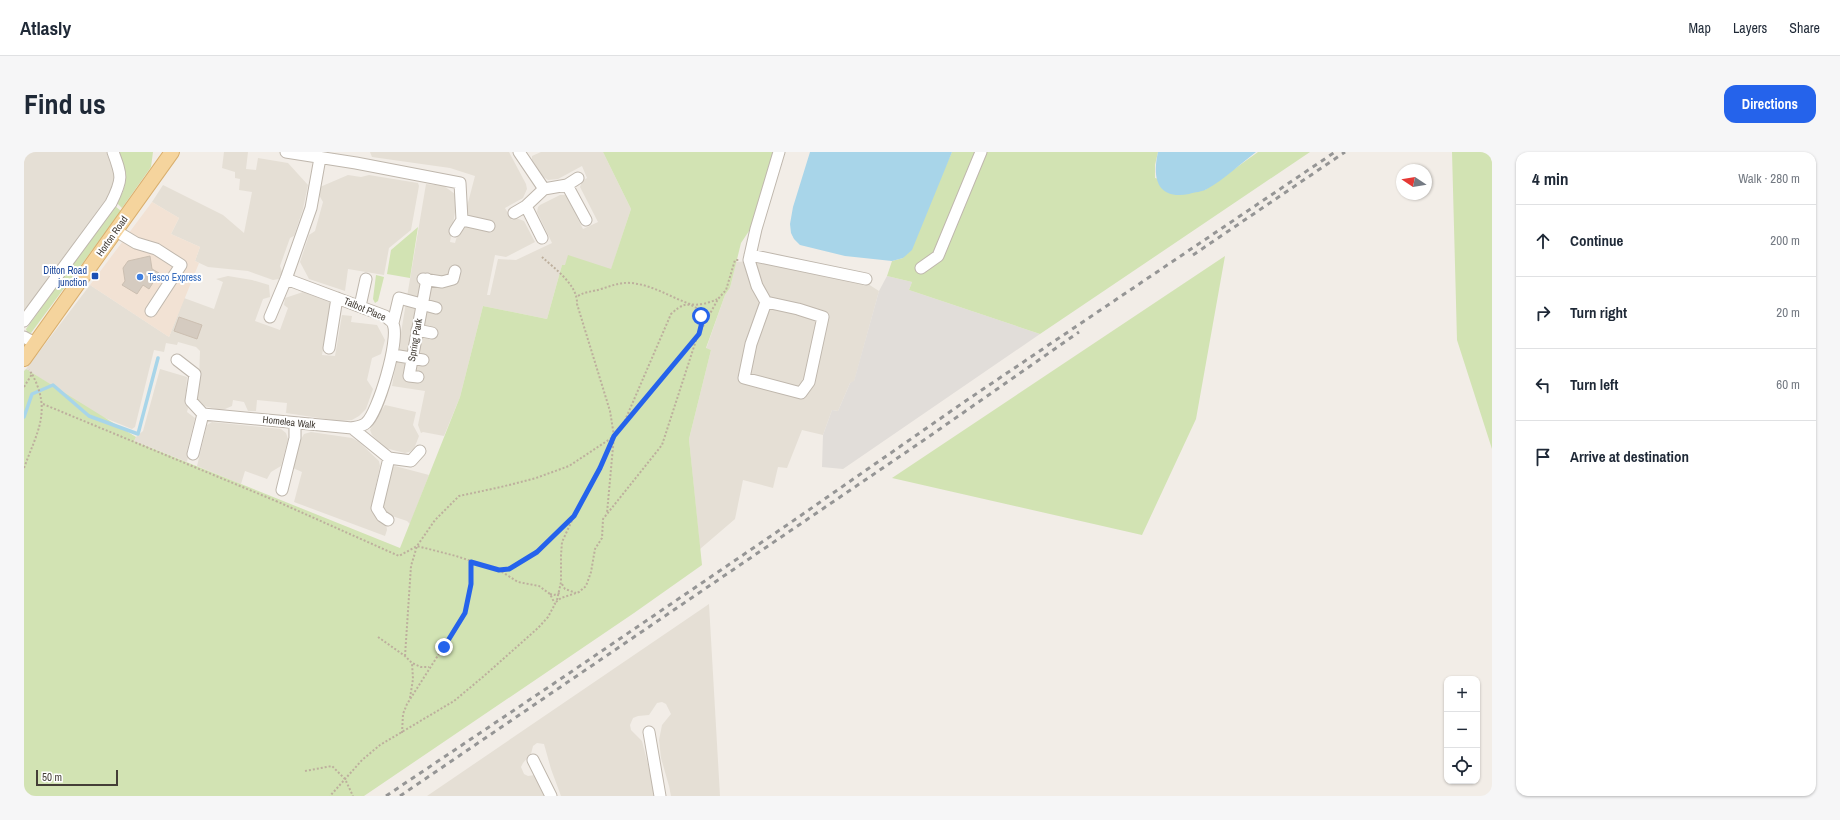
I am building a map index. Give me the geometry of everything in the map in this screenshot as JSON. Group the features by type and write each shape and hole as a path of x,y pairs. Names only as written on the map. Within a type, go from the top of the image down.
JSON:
{"main road":[{"name":"Horton Road","path":"26,364 30,340 116,231 169,153"}],"street":[{"name":"Horton Road","path":"24,321 111,202 120,185 120,170 113,152"},
{"path":"286,152 460,183 462,220 456,231"},
{"path":"520,152 544,189"},
{"path":"766,302 751,344 744,378 801,392 809,382 823,318 798,309 766,302 757,286 749,258 779,152"},
{"path":"921,268 938,256 981,152"},
{"path":"270,317 286,279 312,208 320,158"},
{"path":"514,213 526,206 544,189 567,185 578,178"},
{"path":"567,185 586,220"},
{"path":"526,206 542,238"},
{"path":"462,220 489,226"},
{"path":"116,231 136,243 156,250 181,264 151,312"},
{"path":"749,258 866,279"},
{"name":"Spring Park","path":"414,377 417,359 417,330 425,279 442,282 453,279 455,271"},
{"name":"Talbot Place","path":"286,279 385,316 393,323 396,335 387,374 375,412 366,423 352,428"},
{"path":"360,306 366,279"},
{"path":"328,348 337,298"},
{"name":"Spring Park","path":"393,323 399,298 422,305"},
{"path":"422,305 436,308"},
{"path":"417,330 432,333"},
{"path":"399,356 417,359"},
{"path":"177,360 196,374 191,401 202,414 192,454"},
{"name":"Homelea Walk","path":"202,414 352,428"},
{"path":"282,490 295,438 295,423"},
{"path":"352,428 389,458 411,461 420,451"},
{"path":"388,520 382,516 377,508 389,458"},
{"path":"649,732 660,796"},
{"path":"534,760 551,796"}],"path":[{"path":"542,257 572,286 578,296 577,304 610,411 614,436 607,513"},
{"path":"405,656 409,625 411,566 417,546 435,520 459,496 515,484 569,466 614,436 699,334 718,299 726,290 735,260 749,258"},
{"path":"555,603 561,598 577,593 586,586 595,549 602,538 602,525 607,513 662,445 702,322 698,309 691,304 670,294 632,283 614,284 600,289 588,290 578,296"},
{"path":"623,426 671,314 678,307 684,304 705,303 718,299"},
{"path":"24,468 41,421 43,404 38,384 26,364"},
{"path":"24,387 32,374"},
{"path":"43,404 276,501 399,556 417,546 499,570 518,582 539,586 550,594 555,603"},
{"path":"330,796 362,760 380,745 454,700 484,676 538,628 548,617 560,593 562,542 574,516 600,468 614,436"},
{"path":"276,501 282,490"},
{"path":"499,570 509,569 537,552 574,516"},
{"path":"402,733 403,714 410,699 429,667 444,647 465,613 471,584 471,562"},
{"path":"561,582 565,589 577,593"},
{"path":"550,594 554,595 560,593"},
{"path":"378,638 405,656 412,663 429,667"},
{"path":"410,699 414,678 412,663"},
{"path":"305,771 332,766 345,779 353,796"}],"shaded area":[{"path":"24,152 106,152 114,173 114,181 111,192 24,311"},
{"path":"224,152 248,152 246,169 256,170 258,158 288,163 308,185 303,209 294,236 290,238 280,266 282,272 279,279 273,280 248,271 208,267 195,261 200,247 171,234 179,218 152,202 163,185 223,215 244,233 252,192 239,190 240,179 235,178 235,172 222,168"},
{"path":"370,152 509,152 526,184 527,189 523,198 505,208 512,220 516,218 524,221 535,242 506,257 495,255 487,295 490,295 498,259 516,260 552,243 537,212 540,205 560,195 566,195 583,229 598,222 580,187 582,181 587,178 582,166 558,179 548,180 542,176 532,160 532,156 541,152 603,152 631,209 611,270 562,265 547,319 483,306 460,397 444,436 423,432 421,433 418,425 425,391 392,386 426,184 444,186 455,194 456,206 450,242 455,243 460,226 472,220 465,214 475,176 450,168 372,157"},
{"path":"348,175 361,177 369,175 418,183 419,186 411,230 389,248 384,275 348,269 345,291 309,279 300,262 309,235 315,231 323,202 319,195 320,187"},
{"path":"152,202 179,218 171,234 200,247 195,261 199,263 169,337 90,285"},
{"path":"752,261 868,284 879,291 854,382 850,383 838,411 832,410 823,435 802,430 787,468 778,467 773,488 743,480 735,519 700,549 689,439 711,350 706,349 725,295 730,288 736,262"},
{"path":"228,276 252,280 269,285 270,297 263,299 255,321 280,330 288,308 284,305 285,298 303,292 329,302 331,305 322,355 335,356 342,315 352,316 351,322 377,325 385,340 381,354 372,358 367,380 373,389 366,409 359,416 352,420 339,421 286,413 287,403 257,400 256,411 248,411 244,402 233,400 232,406 220,410 200,405 195,398 199,379 200,351 196,347 178,342 177,345 166,343 164,352 154,350 135,427 132,429 100,416 26,369 90,285 169,337 184,298 214,309 223,282 216,279"},
{"path":"887,276 912,282 909,290 1040,334 843,469 822,467 823,435 832,410 838,411 850,383 854,381 879,291"},
{"path":"160,369 187,377 185,403 188,408 187,412 195,418 187,451 189,452 187,462 134,441 143,431"},
{"path":"385,405 416,412 413,425 419,436 414,449 409,452 405,453 385,448 372,435 370,430"},
{"path":"212,422 281,429 286,433 288,439 281,466 271,472 267,479 245,471 241,484 197,466 207,425"},
{"path":"311,432 352,438 359,442 379,461 380,466 371,508 379,521 382,519 386,523 387,530 385,536 294,502 302,472 293,468 300,441 304,434"},
{"path":"395,466 429,475 410,524 407,521 389,515 383,507 392,468"},
{"path":"709,604 720,796 671,796 661,758 659,740 662,725 671,714 666,704 662,702 657,703 649,715 633,718 630,725 631,730 642,741 656,796 561,796 544,744 537,743 533,746 531,754 521,767 524,774 528,776 535,775 547,796 427,796"}],"green space":[{"path":"117,152 153,152 151,167 122,208 117,203 125,184 125,171"},
{"path":"603,152 774,152 753,225 741,243 730,288 725,295 706,348 711,350 689,439 702,565 634,613 364,796 24,796 24,371 26,369 136,437 134,441 400,548 460,397 483,306 547,319 562,265 565,265 568,255 611,269 631,209"},
{"path":"952,152 1158,152 1155,165 1155,178 1205,190 1258,152 1310,152 1040,334 909,290 912,282 887,276 892,261 903,258"},
{"path":"1452,152 1492,152 1492,449 1457,340"},
{"path":"115,206 121,211 31,333 27,332 26,329"},
{"path":"418,227 410,278 387,274 391,250"},
{"path":"1225,256 1196,419 1142,535 892,478"},
{"path":"376,275 384,277 378,301 375,303 373,299"}],"water":[{"path":"810,152 952,152 912,250 903,258 892,261 845,256 800,245 794,239 791,233 790,224 793,207"},
{"path":"1158,152 1256,152 1207,189 1189,194 1178,195 1170,194 1159,185 1156,170"}],"building":[{"name":"Tesco Express","path":"150,256 152,269 159,273 149,289 143,285 137,294 122,285 125,281 123,268 128,261"},
{"path":"179,317 202,325 197,339 174,331"}],"waterway":[{"path":"24,417 32,394 53,385 89,416 138,434 158,358"}],"railway":[{"path":"386,796 790,523 967,400 1335,152"},
{"path":"1193,255 1345,152"},
{"path":"400,796 924,440 1079,332"}],"place":[{"name":"Ditton Road junction","path":"95,276"},
{"name":"Tesco Express","path":"140,277"}],"route":[{"path":"444,647 465,613 471,584 471,562 499,570 509,569 537,552 574,516 600,468 614,436 699,334 702,322 701,316"}]}
